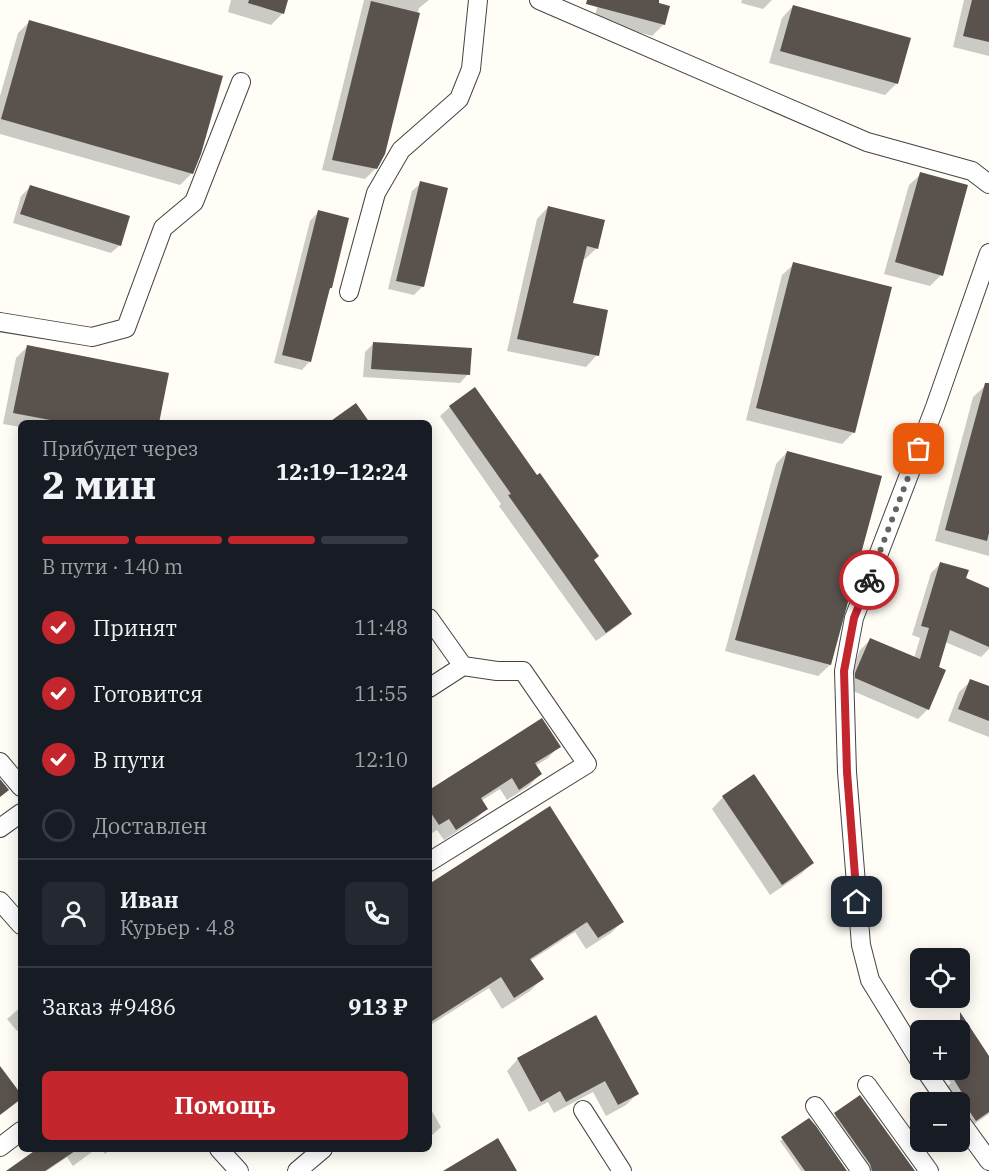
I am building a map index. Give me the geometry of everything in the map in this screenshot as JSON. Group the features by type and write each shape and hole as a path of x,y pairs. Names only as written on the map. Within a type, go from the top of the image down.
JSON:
{"street":[{"path":"349,292 376,193 401,150 459,99 471,69 478,0"},
{"path":"538,0 867,142 972,171 989,184"},
{"path":"0,322 92,337 126,328 163,228 194,202 241,82"},
{"path":"910,1045 870,980 861,945 847,772 844,671 854,618 935,407 989,253"},
{"path":"432,622 463,666"},
{"path":"432,686 463,666 523,671 586,764 432,860"},
{"path":"0,762 18,783"},
{"path":"0,828 18,815"},
{"path":"0,901 18,922"},
{"path":"867,1085 929,1171"},
{"path":"815,1106 861,1171"},
{"path":"583,1110 622,1171"},
{"path":"0,1147 18,1133"},
{"path":"970,1135 989,1161"},
{"path":"222,1152 239,1171"},
{"path":"297,1171 319,1152"}],"building":[{"path":"249,0 288,0 284,14 248,3"},
{"path":"587,0 659,0 659,3 670,6 665,25 586,4"},
{"path":"972,0 989,0 989,42 963,36"},
{"path":"371,1 420,13 385,154 377,169 332,160"},
{"path":"793,5 911,38 898,84 780,51"},
{"path":"29,20 223,76 193,174 1,119"},
{"path":"920,172 968,185 943,276 895,262"},
{"path":"420,181 448,188 424,287 396,281"},
{"path":"30,185 130,216 121,246 20,214"},
{"path":"548,206 605,220 598,249 587,246 573,303 608,310 599,356 517,339"},
{"path":"318,210 349,218 311,362 282,355"},
{"path":"793,262 892,287 855,433 756,408"},
{"path":"373,342 472,348 470,375 371,369"},
{"path":"27,345 169,373 160,420 50,420 13,413"},
{"path":"985,383 989,383 989,533 987,541 945,530"},
{"path":"475,387 537,475 540,473 599,556 594,560 632,614 606,633 508,495 511,494 449,406"},
{"path":"356,403 368,420 332,420"},
{"path":"787,451 882,476 831,665 735,640"},
{"path":"940,562 969,570 966,578 989,588 989,647 950,630 939,667 946,670 929,710 855,678 855,673 870,638 920,659 929,628 921,626"},
{"path":"970,679 989,686 989,721 958,709"},
{"path":"542,718 561,747 535,763 542,774 519,790 512,778 481,798 488,809 456,830 449,819 439,825 432,814 432,788"},
{"path":"754,774 814,863 782,885 722,796"},
{"path":"0,779 9,790 0,797"},
{"path":"550,806 624,922 598,938 587,922 530,959 544,979 514,998 501,977 432,1021 432,882"},
{"path":"596,1015 639,1094 618,1105 605,1081 566,1102 560,1091 541,1102 517,1058"},
{"path":"970,1027 989,1056 989,1112 976,1121 970,1112 970,1092 961,1092 954,1080 970,1080"},
{"path":"0,1066 18,1090 18,1101 0,1115"},
{"path":"860,1095 915,1171 872,1171 870,1164 834,1113"},
{"path":"809,1118 847,1171 805,1171 781,1137"},
{"path":"498,1138 517,1171 443,1171"},
{"path":"33,1152 74,1152 45,1171 6,1171"}],"way so far":[{"path":"869,580 919,449"}],"route":[{"path":"857,902 847,772 844,671 854,618 869,580"}]}
